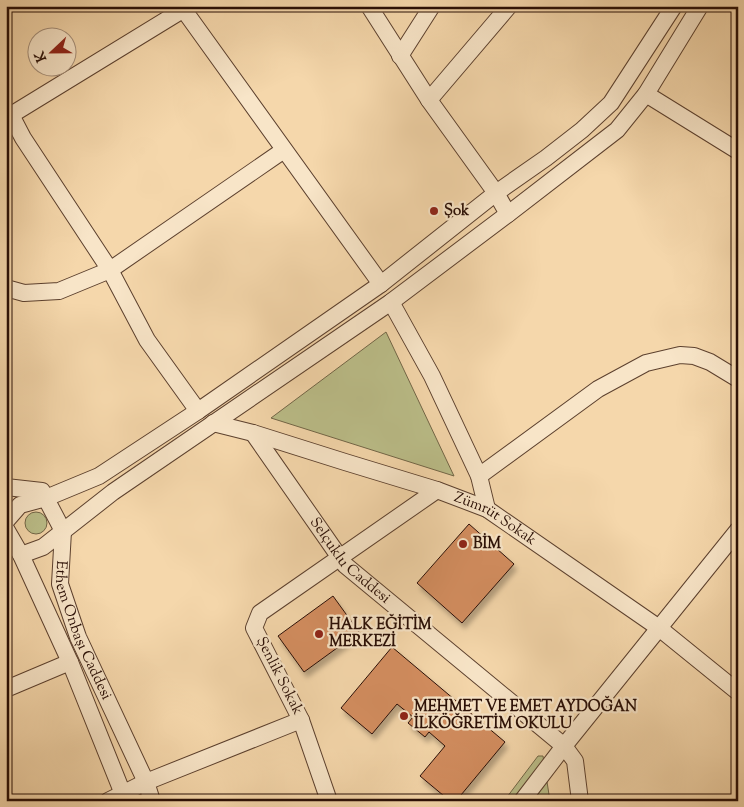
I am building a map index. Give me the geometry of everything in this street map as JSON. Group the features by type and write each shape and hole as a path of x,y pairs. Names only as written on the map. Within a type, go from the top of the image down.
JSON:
{"street":[{"path":"369,6 429,100 496,193 508,214"},
{"path":"400,56 432,6"},
{"path":"429,100 510,6"},
{"path":"6,521 20,505 46,498 99,476 198,411 381,284 496,193 546,158 582,130 611,103 674,6"},
{"path":"21,555 43,547 113,492 391,302 617,130 646,94 700,6"},
{"path":"198,411 147,340 110,270 9,114 184,7 381,284"},
{"path":"646,94 738,151"},
{"path":"6,288 24,293 59,292 110,270 284,150"},
{"path":"391,302 432,376 479,476 487,509"},
{"path":"479,476 598,389 646,363 680,355 694,356 710,362 738,379"},
{"name":"Zümrüt Sokak","path":"213,423 253,433 437,490 487,509 659,628 738,692"},
{"name":"Selçuklu Caddesi","path":"253,433 345,564 564,746 575,761 580,801"},
{"path":"6,487 42,491 64,531"},
{"name":"Şenlik Sokak","path":"329,801 301,720 254,628 260,613 437,490"},
{"name":"Ethem Onbaşı Caddesi","path":"6,529 21,555 70,662 124,797"},
{"path":"522,801 738,530"},
{"name":"Ethem Onbaşı Caddesi","path":"64,531 60,584 78,636 146,782 152,801"},
{"path":"6,689 70,662"},
{"path":"108,801 124,797 146,782 301,720"}],"green space":[{"path":"386,332 454,476 271,418"},
{"path":"36,512 44,515 47,523 44,531 36,534 28,531 25,523 28,515"},
{"path":"538,756 543,756 550,801 504,801"}],"building":[{"path":"469,524 514,564 462,623 417,583"},
{"name":"HALK EĞİTİM MERKEZİ","path":"333,596 359,632 304,672 278,636"},
{"path":"392,647 505,742 456,801 450,801 420,776 445,746 429,732 425,737 408,723 413,717 397,704 372,734 341,708"}],"place":[{"name":"Şok","path":"434,211"},
{"name":"BİM","path":"463,544"},
{"name":"HALK EĞİTİM MERKEZİ","path":"319,634"},
{"name":"MEHMET VE EMET AYDOĞAN İLKÖĞRETİM OKULU","path":"404,716"}]}
